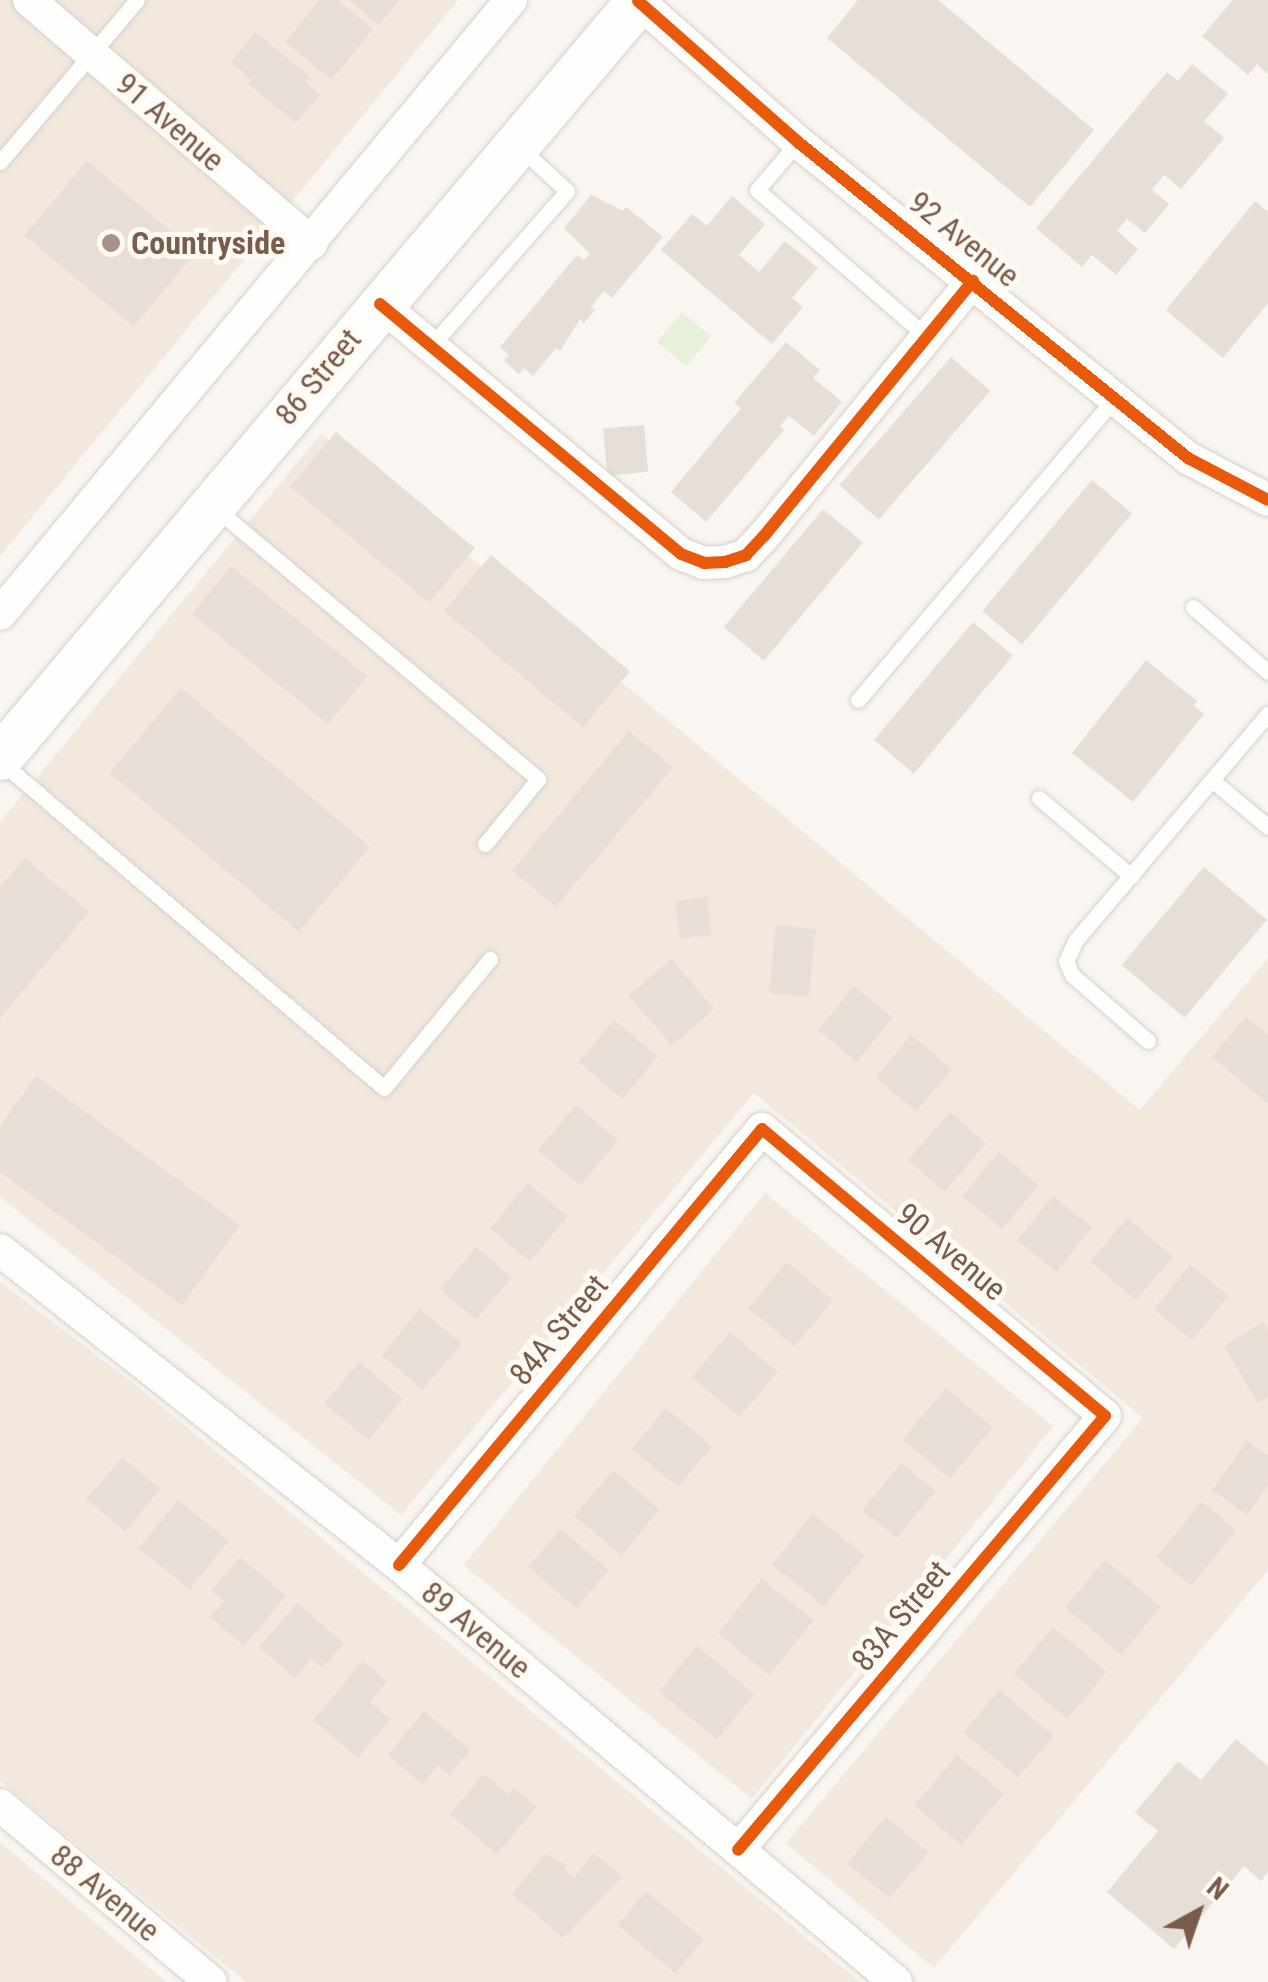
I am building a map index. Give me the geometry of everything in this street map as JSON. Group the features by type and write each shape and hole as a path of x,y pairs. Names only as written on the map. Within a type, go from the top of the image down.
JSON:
{"main road":[{"name":"86 Street","path":"0,759 211,504 639,1"}],"street":[{"name":"91 Avenue","path":"29,0 312,243"},
{"path":"0,614 511,0"},
{"name":"92 Avenue","path":"639,1 798,142 1188,458 1268,500"},
{"path":"380,304 681,554 704,563 746,555 973,281"},
{"name":"90 Avenue","path":"762,1129 1105,1416"},
{"name":"84A Street","path":"399,1565 762,1129"},
{"name":"89 Avenue","path":"0,1250 399,1565 896,1982"},
{"name":"83A Street","path":"738,1850 1105,1416"},
{"name":"88 Avenue","path":"0,1805 211,1982"}],"lane":[{"path":"0,162 137,0"},
{"path":"798,142 757,190 926,336"},
{"path":"431,346 567,191 515,144"},
{"path":"858,700 1116,397"},
{"path":"211,504 538,779 486,844"},
{"path":"1193,607 1268,672"},
{"path":"1148,1041 1072,975 1066,961 1076,940 1268,714"},
{"path":"0,759 384,1088 490,959"},
{"path":"1212,780 1268,827"},
{"path":"1039,798 1131,876"}],"shaded area":[{"path":"0,0 458,0 0,556"},
{"path":"321,434 1140,1110 1268,958 1268,1570 934,1968 786,1843 1143,1418 754,1093 401,1515 0,1197 0,822"},
{"path":"765,1193 1053,1426 752,1799 464,1565"},
{"path":"0,1282 132,1382 860,1982 246,1982 0,1781"},
{"path":"0,1842 166,1982 0,1982"}],"green space":[{"path":"682,312 711,336 686,366 657,342"}],"building":[{"path":"320,0 338,0 373,29 332,80 285,42"},
{"path":"349,0 400,0 379,25"},
{"path":"858,0 938,0 1094,130 1030,207 827,38"},
{"path":"1233,0 1268,0 1268,74 1257,64 1248,75 1202,36"},
{"path":"256,32 310,77 305,82 320,95 296,123 248,84 251,80 231,62"},
{"path":"1192,64 1228,94 1204,121 1224,138 1181,189 1164,175 1152,190 1169,204 1145,233 1127,219 1117,231 1138,249 1116,275 1092,255 1082,267 1036,228 1167,72 1178,81"},
{"name":"Countryside","path":"87,161 196,252 133,327 25,235"},
{"path":"591,195 623,211 626,207 663,237 612,298 604,291 591,307 595,310 584,323 580,319 560,351 556,348 533,376 524,368 519,374 504,361 509,355 500,347 577,255 584,260 590,254 564,228"},
{"path":"732,196 765,224 739,255 759,272 785,241 818,268 792,298 803,307 772,344 661,250 692,214 707,226"},
{"path":"1255,201 1268,212 1268,303 1223,358 1166,310"},
{"path":"786,342 820,370 813,378 842,402 814,436 789,416 780,426 784,430 706,522 671,492 741,408 734,403"},
{"path":"951,357 990,391 879,519 839,485"},
{"path":"644,425 648,472 607,475 603,429"},
{"path":"336,432 475,548 429,603 290,486"},
{"path":"1092,480 1132,513 1022,644 982,611"},
{"path":"823,509 863,542 764,660 724,627"},
{"path":"491,555 630,671 583,727 444,611"},
{"path":"231,566 367,676 328,724 192,614"},
{"path":"973,622 1013,655 914,773 874,740"},
{"path":"1146,660 1197,701 1194,706 1204,714 1133,802 1072,753"},
{"path":"181,688 370,847 299,932 110,773"},
{"path":"629,731 673,768 556,907 512,870"},
{"path":"25,858 89,912 0,1018 0,887"},
{"path":"1204,867 1267,920 1185,1018 1122,965"},
{"path":"707,897 712,935 680,939 675,901"},
{"path":"776,925 816,929 809,997 769,993"},
{"path":"671,959 714,1009 672,1046 629,996"},
{"path":"854,986 893,1017 857,1062 818,1030"},
{"path":"1246,1017 1268,1035 1268,1104 1212,1057"},
{"path":"614,1020 658,1057 622,1099 579,1062"},
{"path":"911,1035 952,1069 916,1111 876,1077"},
{"path":"36,1076 240,1225 182,1305 0,1172 0,1126"},
{"path":"576,1105 618,1140 580,1186 538,1150"},
{"path":"950,1112 986,1143 944,1192 908,1160"},
{"path":"999,1152 1039,1185 1002,1229 962,1196"},
{"path":"528,1183 568,1216 530,1262 490,1228"},
{"path":"1053,1196 1092,1227 1056,1272 1017,1240"},
{"path":"1127,1218 1173,1257 1136,1300 1090,1262"},
{"path":"476,1247 512,1277 476,1320 440,1290"},
{"path":"787,1262 833,1301 794,1347 748,1308"},
{"path":"1190,1265 1228,1296 1192,1340 1154,1309"},
{"path":"420,1309 461,1344 423,1390 381,1355"},
{"path":"1263,1322 1268,1330 1268,1397 1258,1403 1224,1346"},
{"path":"730,1332 777,1372 740,1417 692,1377"},
{"path":"359,1362 403,1399 368,1440 324,1403"},
{"path":"946,1388 993,1427 950,1479 903,1439"},
{"path":"666,1408 712,1447 678,1487 632,1449"},
{"path":"1247,1441 1268,1456 1268,1485 1247,1515 1212,1490"},
{"path":"122,1457 160,1489 125,1531 87,1499"},
{"path":"901,1463 935,1491 897,1538 863,1510"},
{"path":"613,1470 660,1509 621,1555 574,1516"},
{"path":"178,1500 229,1541 189,1589 139,1548"},
{"path":"1202,1502 1236,1531 1191,1585 1156,1556"},
{"path":"813,1514 864,1556 823,1606 772,1565"},
{"path":"561,1529 609,1570 576,1608 528,1567"},
{"path":"240,1557 286,1596 244,1646 210,1617 224,1601 211,1591"},
{"path":"1105,1560 1161,1607 1121,1654 1065,1607"},
{"path":"762,1579 813,1621 769,1675 718,1633"},
{"path":"297,1603 344,1643 322,1668 311,1659 295,1678 259,1647"},
{"path":"1053,1627 1107,1672 1067,1719 1014,1674"},
{"path":"697,1646 754,1694 717,1739 659,1691"},
{"path":"363,1661 387,1681 370,1702 390,1719 358,1758 313,1720"},
{"path":"999,1690 1053,1736 1018,1778 964,1732"},
{"path":"424,1711 470,1750 449,1775 438,1765 422,1784 388,1755"},
{"path":"1236,1739 1268,1766 1268,1872 1261,1881 1244,1866 1174,1949 1107,1892 1158,1831 1135,1813 1178,1761 1201,1780"},
{"path":"957,1755 1004,1794 961,1845 915,1806"},
{"path":"484,1774 509,1795 514,1788 537,1807 497,1854 450,1814"},
{"path":"886,1817 928,1852 890,1898 847,1863"},
{"path":"594,1853 622,1877 563,1938 512,1894 546,1854 565,1864 564,1869 574,1877"},
{"path":"646,1891 703,1939 675,1973 618,1925"}],"cycle path":[{"path":"638,1 798,142 1188,458 1268,500"},
{"path":"380,304 681,554 704,563 746,555 973,281"},
{"path":"399,1565 762,1129 1105,1416 738,1850"}],"place":[{"name":"Countryside","path":"111,243"}]}
